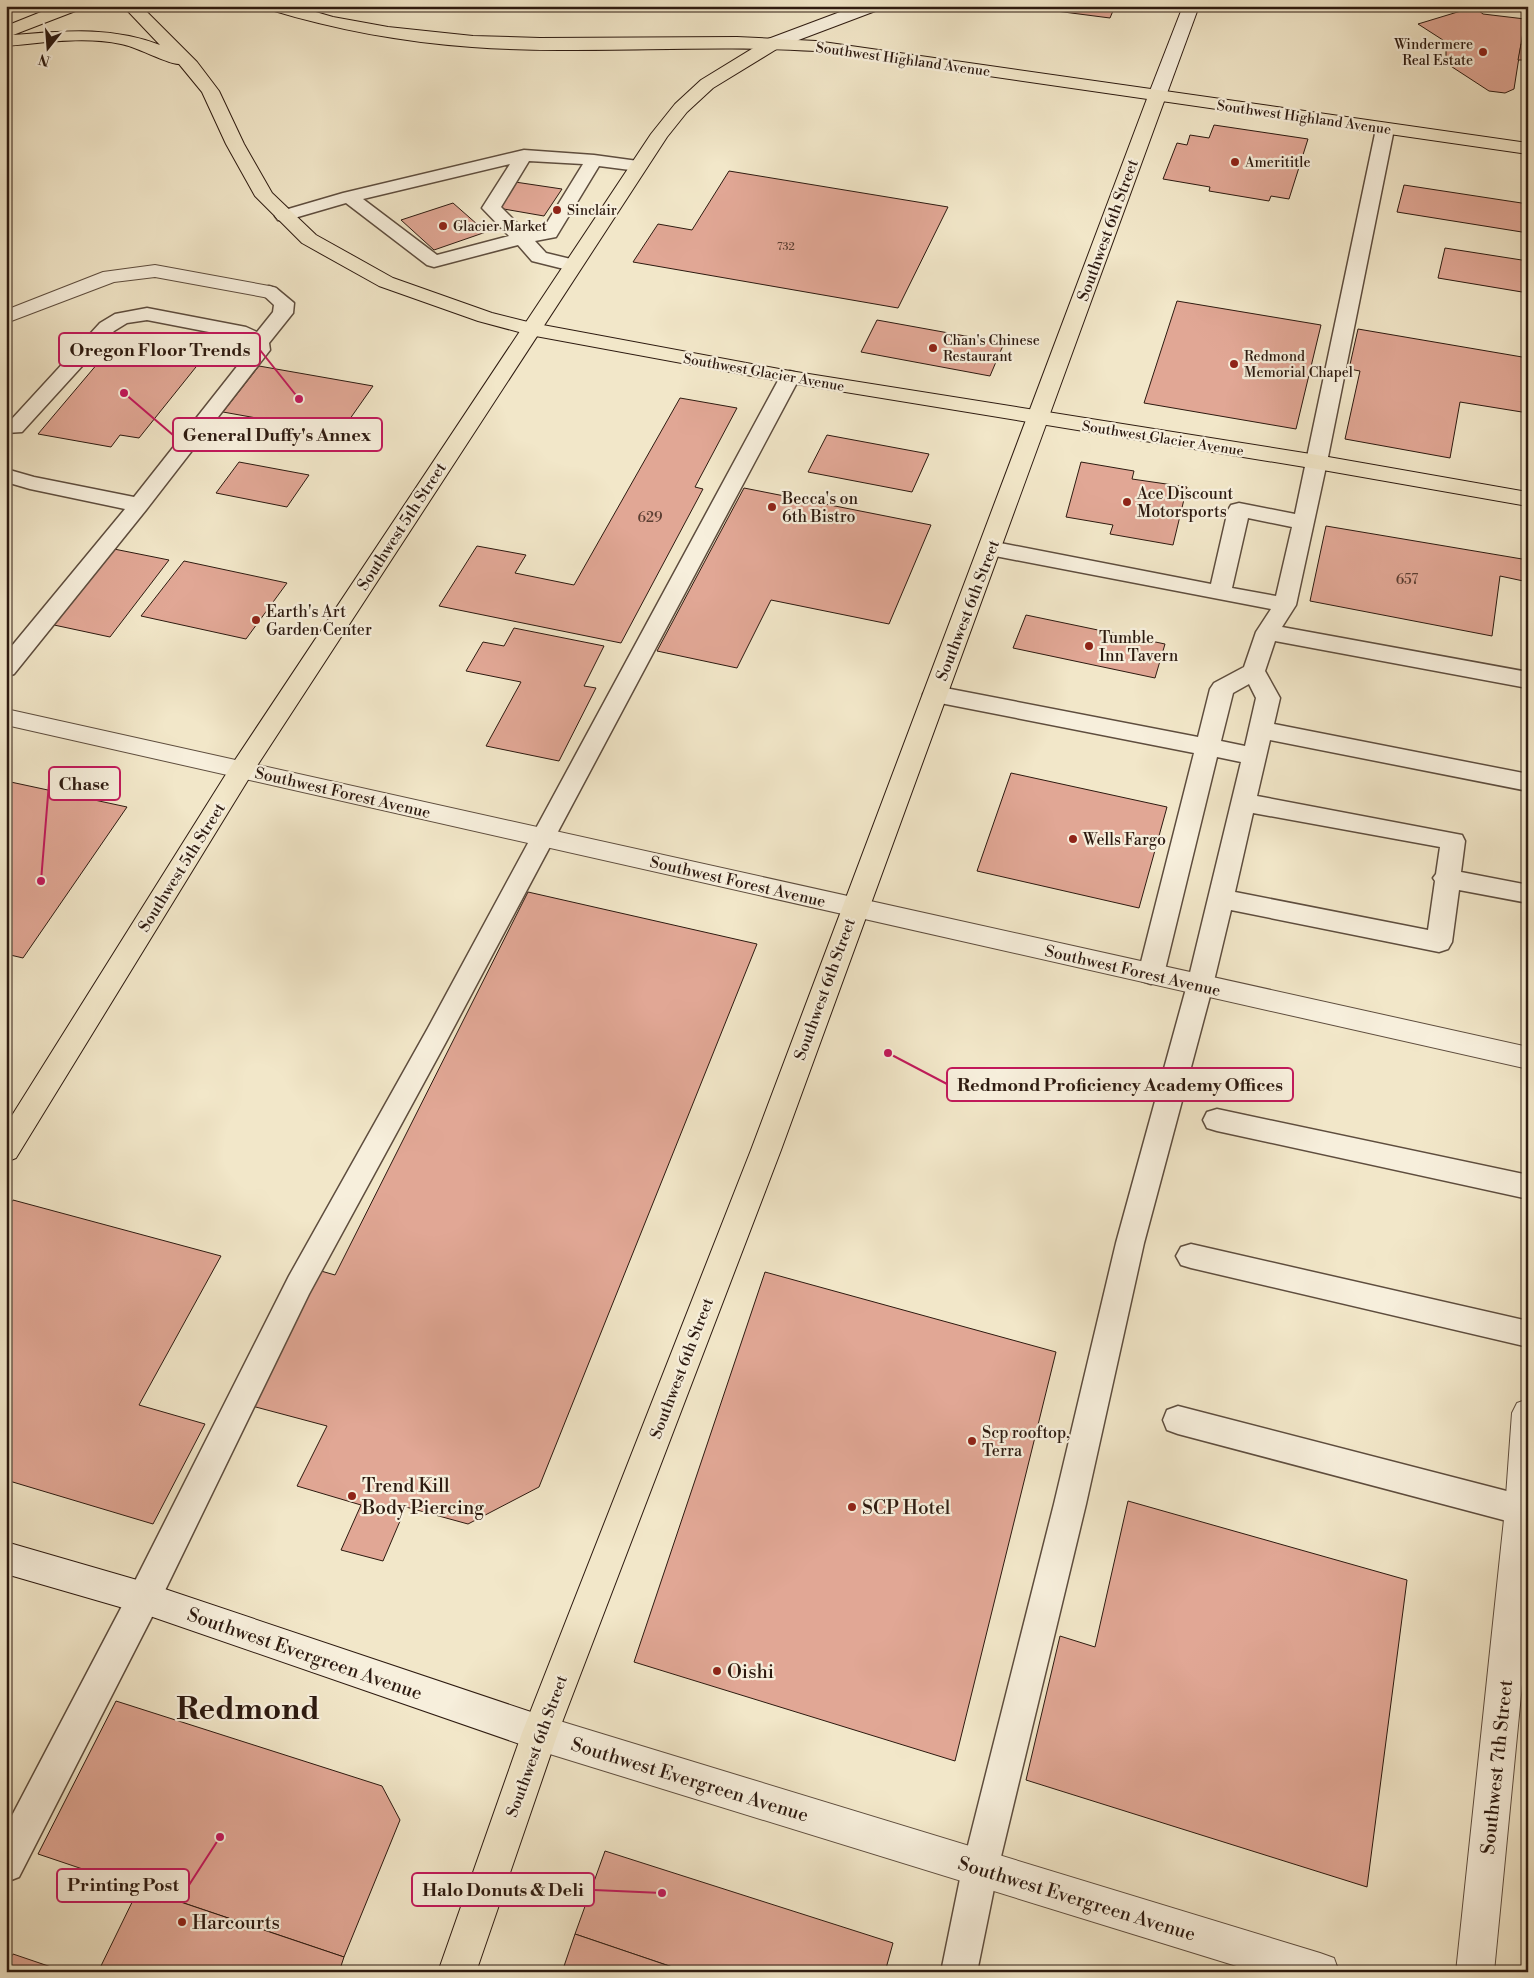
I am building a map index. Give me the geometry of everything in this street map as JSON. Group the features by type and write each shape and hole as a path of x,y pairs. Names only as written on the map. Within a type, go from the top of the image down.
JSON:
{"main road":[{"path":"6,32 72,6"},
{"name":"Southwest Glacier Avenue","path":"131,6 192,66 210,91 235,144 264,196 309,239 386,282 485,317 530,329 790,377 1316,462 1528,499"},
{"name":"Southwest Highland Avenue","path":"277,6 307,12 368,29 436,39 502,43 730,41 774,42 816,46 1528,149"},
{"path":"6,41 83,36 110,37 163,51 192,66"},
{"name":"Southwest 5th Street","path":"6,1150 242,769 660,134 681,108 707,84 774,42"},
{"name":"Southwest 6th Street","path":"457,1972 540,1732 766,1150 1157,96"}],"street":[{"path":"774,42 872,6"},
{"name":"Southwest 6th Street","path":"1157,96 1191,6"},
{"path":"10,318 110,276 155,271 269,292"},
{"name":"Southwest Forest Avenue","path":"6,717 1528,1058"},
{"name":"Southwest 7th Street","path":"1475,1972 1522,1510 1528,1413"},
{"name":"Southwest Evergreen Avenue","path":"6,1558 144,1598 540,1732 980,1869 1320,1972"}],"lane":[{"path":"1151,974 1222,689 1254,671 1267,632 1285,605 1385,129"},
{"path":"284,216 349,197 524,155 594,160 638,166"},
{"path":"524,155 491,208 539,257 572,265"},
{"path":"349,197 434,261 522,238 550,233 594,160"},
{"path":"258,342 283,313 284,303 269,292"},
{"path":"6,669 139,505 260,350 258,342 246,333 147,314 122,318 107,327 9,431"},
{"path":"6,1864 144,1598 299,1285 437,1035 790,377"},
{"path":"6,475 30,483 139,505"},
{"path":"1220,592 1239,510 1303,522"},
{"path":"990,548 1285,605"},
{"path":"1267,632 1528,680"},
{"path":"958,1972 980,1869 1070,1504 1130,1243 1222,899 1261,730 1268,698 1254,671"},
{"path":"935,694 1254,756"},
{"path":"1261,730 1528,783"},
{"path":"1222,899 1439,942 1446,878 1453,842 1243,802"},
{"path":"1446,878 1528,894"},
{"path":"1217,1120 1528,1186"},
{"path":"1191,1256 1528,1334"},
{"path":"1178,1420 1522,1510"}],"building":[{"path":"1017,6 1115,6 1110,18"},
{"name":"Windermere Real Estate","path":"1474,7 1483,14 1525,19 1514,89 1505,93 1489,91 1446,63 1446,42 1418,24"},
{"path":"1521,44 1528,44 1528,60 1518,60"},
{"name":"Amerititle","path":"1214,125 1308,139 1289,199 1271,196 1269,201 1209,191 1210,187 1163,179 1177,143 1187,145 1190,135 1209,138"},
{"path":"729,171 948,207 898,308 633,262 658,224 692,230"},
{"path":"515,182 562,189 544,216 498,208"},
{"path":"1404,185 1528,204 1528,233 1397,212"},
{"name":"Glacier Market","path":"453,203 486,232 434,250 401,220"},
{"path":"1445,248 1528,261 1526,276 1528,277 1528,293 1438,278"},
{"name":"Redmond Memorial Chapel","path":"1177,301 1321,325 1296,429 1144,403"},
{"name":"Chan's Chinese Restaurant","path":"877,320 1004,343 990,376 861,352"},
{"path":"1358,329 1528,358 1528,413 1460,402 1450,458 1345,439 1360,371 1349,369"},
{"path":"120,337 208,352 139,438 120,435 111,447 38,434"},
{"path":"259,366 373,386 340,433 223,412"},
{"path":"680,398 737,408 695,487 703,489 621,643 439,606 477,546 526,555 515,573 574,585"},
{"path":"827,435 929,454 912,492 808,472"},
{"path":"239,462 309,475 287,507 216,493"},
{"name":"Ace Discount Motorsports","path":"1081,462 1134,471 1132,479 1187,487 1173,545 1110,534 1113,525 1066,517"},
{"path":"744,488 931,525 889,624 771,600 737,668 657,651"},
{"path":"1326,526 1528,560 1528,582 1500,576 1492,636 1310,601"},
{"path":"114,549 169,560 110,637 54,625"},
{"path":"184,561 287,583 246,639 141,616"},
{"name":"Tumble Inn Tavern","path":"1026,615 1165,644 1155,678 1013,648"},
{"path":"514,628 604,646 584,686 596,688 559,761 486,746 521,682 466,671 483,642 504,646"},
{"name":"Wells Fargo","path":"1011,773 1167,807 1139,908 977,871"},
{"path":"6,781 127,807 23,958 6,954"},
{"path":"528,892 757,944 539,1487 468,1524 406,1507 383,1561 341,1550 361,1505 297,1486 327,1426 252,1406 321,1271 335,1275"},
{"path":"13,1200 221,1256 139,1405 205,1424 153,1524 6,1480 6,1211"},
{"name":"SCP Hotel","path":"765,1272 1056,1352 955,1761 634,1662"},
{"path":"1128,1501 1407,1580 1367,1887 1026,1780 1060,1636 1095,1647"},
{"path":"116,1701 382,1786 400,1820 344,1957 38,1854"},
{"path":"605,1851 893,1943 885,1972 687,1972 575,1934"},
{"name":"Harcourts","path":"139,1888 344,1957 339,1972 98,1972"},
{"path":"575,1934 687,1972 562,1972"},
{"path":"13,1954 66,1972 6,1972 6,1967"}],"place":[{"name":"Windermere Real Estate","path":"1483,52"},
{"name":"Amerititle","path":"1235,162"},
{"name":"Sinclair","path":"557,210"},
{"name":"Glacier Market","path":"443,226"},
{"name":"Chan's Chinese Restaurant","path":"933,348"},
{"name":"Redmond Memorial Chapel","path":"1234,364"},
{"name":"General Duffy's Annex","path":"124,393"},
{"name":"Oregon Floor Trends","path":"299,399"},
{"name":"Ace Discount Motorsports","path":"1127,502"},
{"name":"Becca's on 6th Bistro","path":"772,507"},
{"name":"Earth's Art Garden Center","path":"256,620"},
{"name":"Tumble Inn Tavern","path":"1089,646"},
{"name":"Wells Fargo","path":"1073,839"},
{"name":"Chase","path":"41,881"},
{"name":"Redmond Proficiency Academy Offices","path":"888,1053"},
{"name":"Scp rooftop, Terra","path":"972,1441"},
{"name":"Trend Kill Body Piercing","path":"352,1496"},
{"name":"SCP Hotel","path":"852,1507"},
{"name":"Oishi","path":"717,1671"},
{"name":"Printing Post","path":"220,1837"},
{"name":"Halo Donuts & Deli","path":"662,1893"},
{"name":"Harcourts","path":"182,1922"}],"district":[{"name":"Redmond","path":"248,1708"}]}
